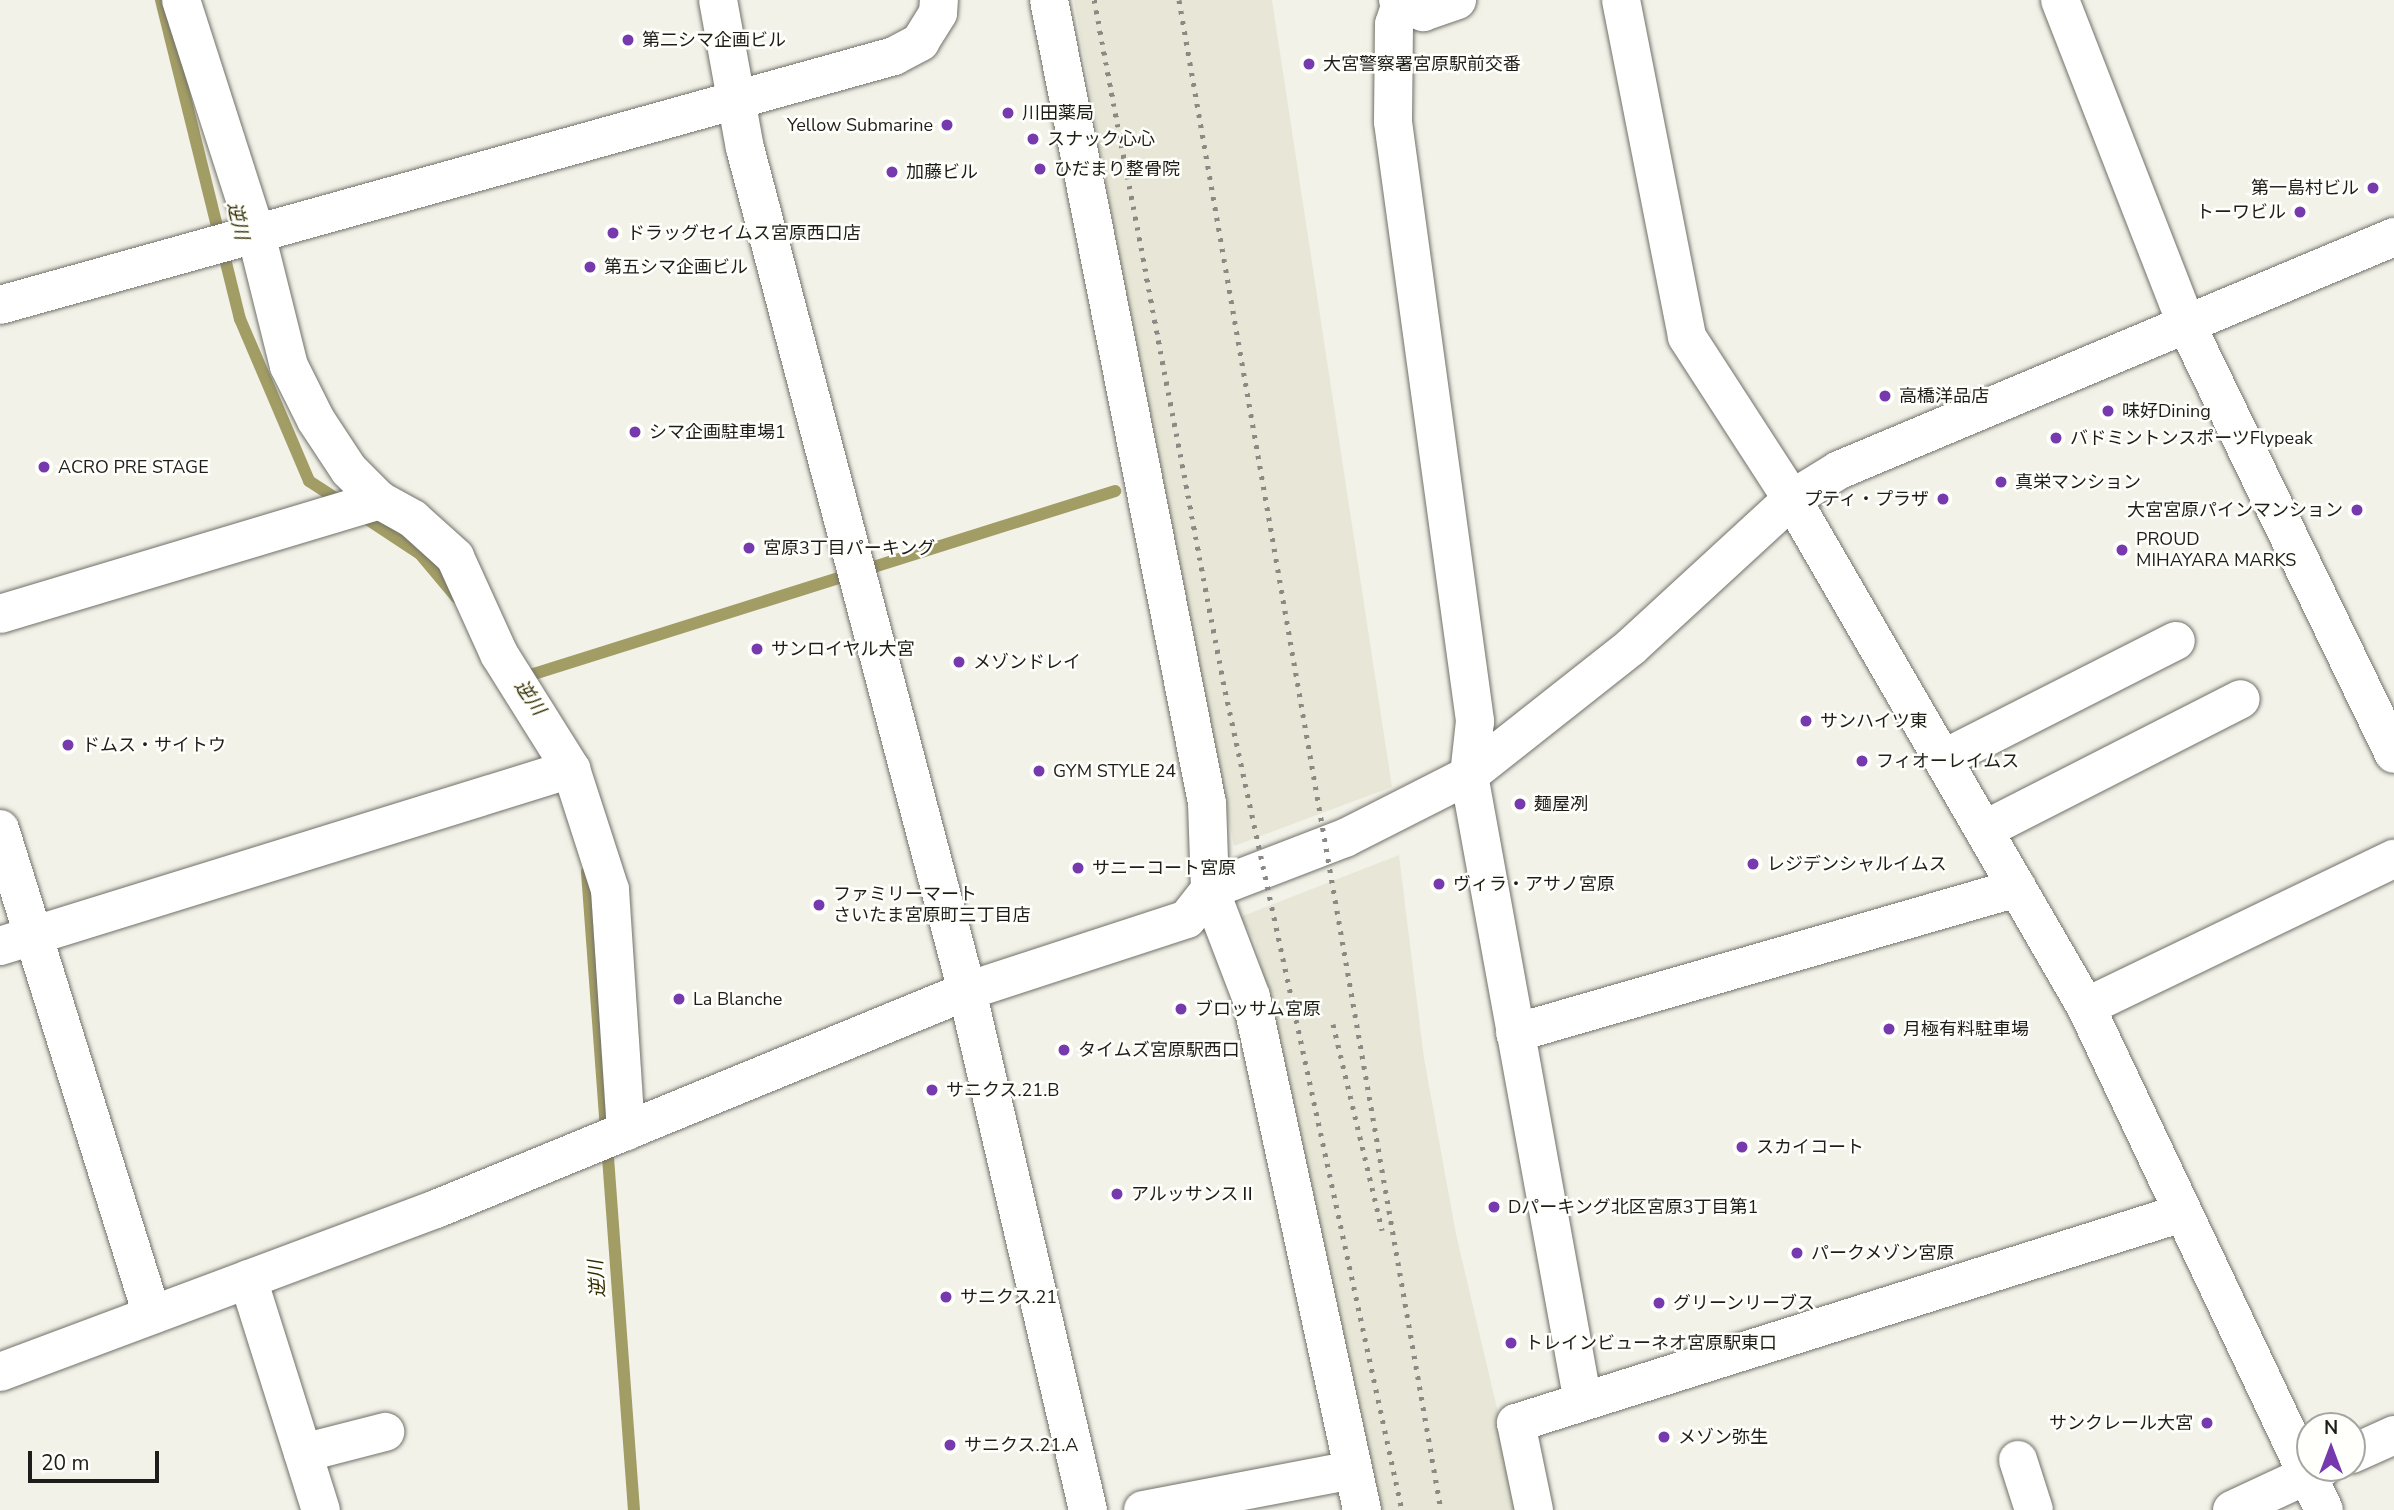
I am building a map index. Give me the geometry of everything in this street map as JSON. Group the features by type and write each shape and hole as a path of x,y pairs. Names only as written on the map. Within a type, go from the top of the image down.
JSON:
{"street":[{"path":"181,0 254,234 289,366 349,470 377,500 413,519 455,557 499,654 569,769 610,890 624,1132"},
{"path":"718,0 734,99 967,991 1088,1510"},
{"path":"0,305 894,56 920,42 938,13 939,0"},
{"path":"1049,0 1207,803 1210,890 1251,997 1362,1510"},
{"path":"1457,0 1423,12 1400,2 1394,24 1393,122 1475,721 1469,775 1582,1397"},
{"path":"1621,0 1687,337 1792,499 2086,1007 2182,1213 2296,1437"},
{"path":"2060,0 2187,326 2394,754"},
{"path":"0,1372 585,1148 967,991 1186,919 1210,890 1345,838 1469,775 1631,647 1792,499 1839,470 2394,237"},
{"path":"0,614 377,500"},
{"path":"1943,759 2176,641"},
{"path":"1984,830 2242,699"},
{"path":"17,940 569,769"},
{"path":"0,829 17,940 152,1315"},
{"path":"2086,1007 2394,859"},
{"path":"1515,1033 2017,888"},
{"path":"1534,1510 1516,1423 1582,1397 2182,1213"},
{"path":"248,1279 321,1510"},
{"path":"303,1453 385,1432"},
{"path":"2366,1448 2394,1435"},
{"path":"2018,1460 2034,1510"},
{"path":"1143,1510 1352,1470"},
{"path":"2232,1510 2296,1480"},
{"path":"2317,1482 2324,1510"}],"shaded area":[{"path":"1074,0 1272,0 1392,787 1234,846 1152,443"},
{"path":"1399,855 1424,1058 1456,1234 1521,1510 1379,1510 1270,1004 1255,941 1240,917"}],"waterway":[{"name":"逆川","path":"161,0 240,319 309,481 343,503"},
{"path":"521,678 1115,491"},
{"name":"逆川","path":"358,513 420,554 457,598"},
{"name":"逆川","path":"587,872 634,1510"}],"railway":[{"path":"1094,0 1223,681 1402,1510"},
{"path":"1179,0 1441,1510"},
{"path":"1333,1024 1382,1230"}],"place":[{"name":"第二シマ企画ビル","path":"628,40"},
{"name":"大宮警察署宮原駅前交番","path":"1309,64"},
{"name":"川田薬局","path":"1008,113"},
{"name":"Yellow Submarine","path":"947,125"},
{"name":"スナック心心","path":"1033,139"},
{"name":"ひだまり整骨院","path":"1040,169"},
{"name":"加藤ビル","path":"892,172"},
{"name":"第一島村ビル","path":"2373,188"},
{"name":"トーワビル","path":"2300,212"},
{"name":"ドラッグセイムス宮原西口店","path":"613,233"},
{"name":"第五シマ企画ビル","path":"590,267"},
{"name":"高橋洋品店","path":"1885,396"},
{"name":"味好Dining","path":"2108,411"},
{"name":"シマ企画駐車場1","path":"635,432"},
{"name":"バドミントンスポーツFlypeak","path":"2056,438"},
{"name":"ACRO PRE STAGE","path":"44,467"},
{"name":"真栄マンション","path":"2001,482"},
{"name":"プティ・プラザ","path":"1943,499"},
{"name":"大宮宮原パインマンション","path":"2357,510"},
{"name":"宮原3丁目パーキング","path":"749,548"},
{"name":"PROUD MIHAYARA MARKS","path":"2122,550"},
{"name":"サンロイヤル大宮","path":"757,649"},
{"name":"メゾンドレイ","path":"959,662"},
{"name":"サンハイツ東","path":"1806,721"},
{"name":"ドムス・サイトウ","path":"68,745"},
{"name":"フィオーレイムス","path":"1862,761"},
{"name":"GYM STYLE 24","path":"1039,771"},
{"name":"麺屋冽","path":"1520,804"},
{"name":"レジデンシャルイムス","path":"1753,864"},
{"name":"サニーコート宮原","path":"1078,868"},
{"name":"ヴィラ・アサノ宮原","path":"1439,884"},
{"name":"ファミリーマート さいたま宮原町三丁目店","path":"819,905"},
{"name":"La Blanche","path":"679,999"},
{"name":"ブロッサム宮原","path":"1181,1009"},
{"name":"月極有料駐車場","path":"1889,1029"},
{"name":"タイムズ宮原駅西口","path":"1064,1050"},
{"name":"サニクス.21.B","path":"932,1090"},
{"name":"スカイコート","path":"1742,1147"},
{"name":"アルッサンスⅡ","path":"1117,1194"},
{"name":"Dパーキング北区宮原3丁目第1","path":"1494,1207"},
{"name":"パークメゾン宮原","path":"1797,1253"},
{"name":"サニクス.21","path":"946,1297"},
{"name":"グリーンリーブス","path":"1659,1303"},
{"name":"トレインビューネオ宮原駅東口","path":"1511,1343"},
{"name":"サンクレール大宮","path":"2207,1423"},
{"name":"メゾン弥生","path":"1664,1437"},
{"name":"サニクス.21.A","path":"950,1445"}]}
